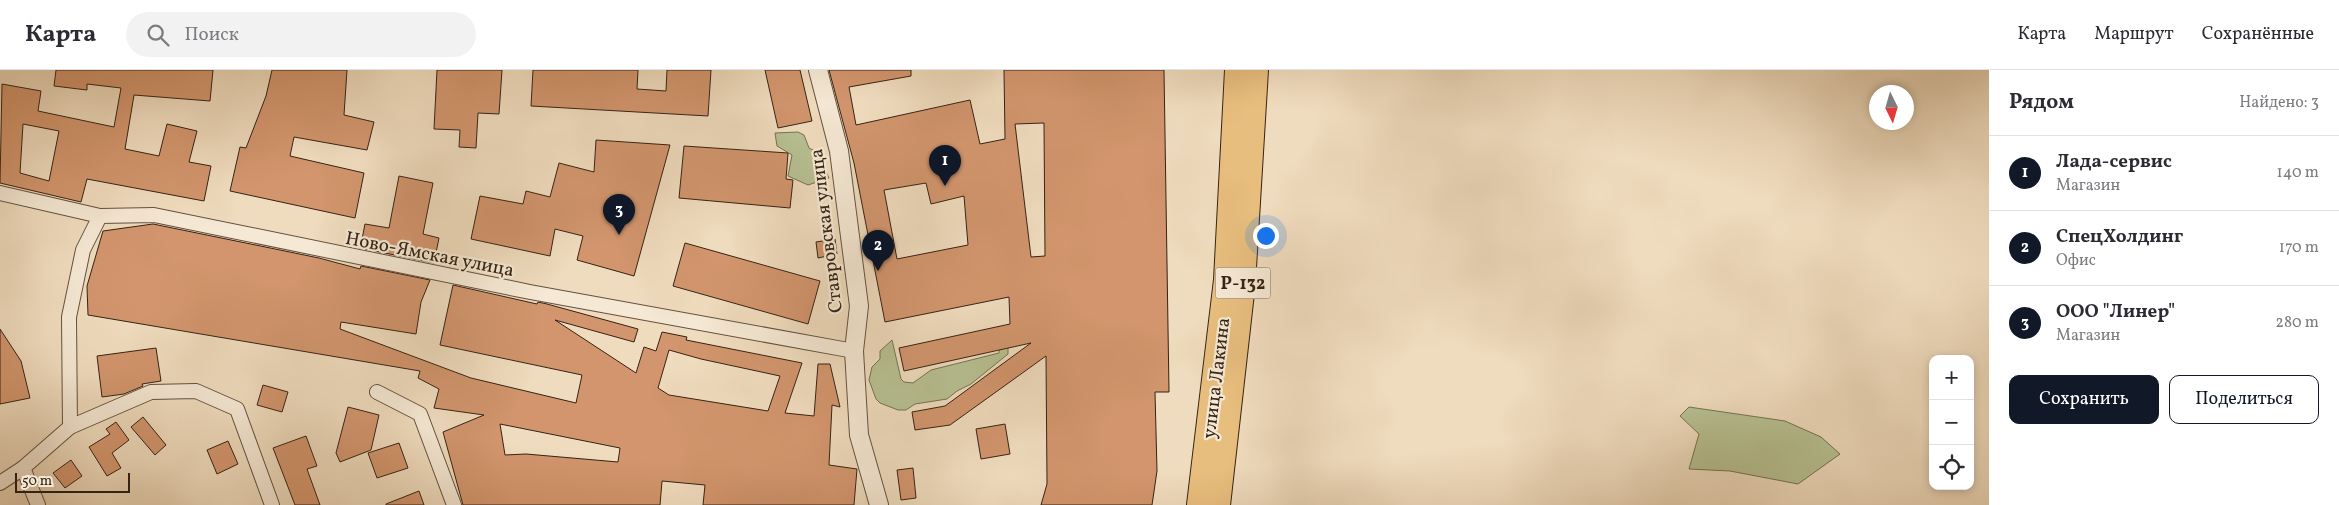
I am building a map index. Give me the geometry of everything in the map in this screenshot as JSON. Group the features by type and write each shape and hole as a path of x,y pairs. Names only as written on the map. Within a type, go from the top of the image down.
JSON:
{"highway":[{"name":"улица Лакина","path":"1199,505 1226,280 1236,70"},
{"name":"улица Лакина","path":"1218,505 1243,284 1256,70"}],"street":[{"name":"Ставровская улица","path":"818,70 839,151 859,306 854,352 859,435 879,505"},
{"name":"Ново-Ямская улица","path":"0,193 100,216 154,215 530,292 854,352"},
{"path":"70,428 69,317 83,250 100,216"},
{"path":"0,483 23,468 70,428 151,392 196,391 236,409 272,505"},
{"path":"377,392 420,414 454,505"},
{"path":"23,468 38,505"}],"green space":[{"path":"798,132 804,135 809,148 817,152 829,178 808,185 788,176 792,155 777,146 775,133"},
{"path":"1008,327 1008,354 971,384 947,399 915,404 906,410 898,410 880,403 876,399 869,380 872,367 880,359 880,351 892,340 901,379 904,382 913,383 931,370 999,353 1000,332"},
{"path":"1689,407 1785,421 1821,437 1840,454 1798,484 1730,471 1689,469 1699,434 1680,416"}],"building":[{"path":"56,70 213,70 210,101 134,95 125,149 159,156 167,124 197,131 189,162 211,166 204,201 87,179 81,202 0,183 2,84 41,91 38,111 114,127 121,88 87,84 87,90 54,86","holes":["23,124 59,131 49,181 20,173"]},
{"path":"272,70 347,70 344,115 374,122 367,150 294,137 290,156 364,173 355,218 230,191 240,147 246,148 266,96"},
{"path":"437,70 502,70 499,114 478,113 476,148 459,147 460,130 434,129"},
{"path":"533,70 638,70 637,89 666,91 667,70 711,70 708,116 531,106"},
{"path":"765,70 800,70 812,121 778,128"},
{"path":"829,70 911,70 911,76 849,87 856,125 970,100 980,144 1005,139 1004,70 1164,70 1169,392 1155,392 1157,471 1152,505 1041,505 1047,484 1046,356 950,425 915,430 912,412 945,406 1031,343 904,371 899,348 1010,324 1009,297 885,322 854,163","holes":["1044,123 1045,256 1031,257 1015,124","926,183 931,204 964,196 968,245 897,259 884,190"]},
{"path":"596,140 670,145 634,276 577,260 583,236 555,229 550,256 471,239 480,196 523,204 526,191 550,197 559,163 594,172"},
{"path":"684,146 788,153 786,179 793,180 790,208 679,198"},
{"path":"399,176 433,183 423,234 439,238 434,263 365,249 366,245 361,244 365,224 389,228"},
{"path":"153,224 319,258 360,269 361,266 430,280 421,302 416,334 341,322 340,329 471,378 576,403 582,375 440,345 453,285 537,304 538,302 547,304 638,329 634,342 555,320 636,373 644,347 656,351 662,332 687,337 686,340 802,363 785,413 814,416 818,364 830,364 840,407 832,405 829,465 857,469 854,505 703,505 705,485 662,481 660,505 463,505 443,432 484,415 434,408 439,389 418,378 420,371 88,315 87,286 103,231","holes":["669,350 780,376 768,411 669,395 658,388","500,424 620,448 618,462 526,454 505,455"]},
{"path":"835,239 837,254 818,258 816,242"},
{"path":"685,243 820,281 808,324 673,286"},
{"path":"0,329 21,361 30,398 0,404"},
{"path":"156,348 161,381 142,384 143,386 124,394 102,397 97,356"},
{"path":"263,385 288,392 282,412 257,405"},
{"path":"348,407 379,415 371,450 340,462 336,453"},
{"path":"143,417 166,445 155,455 131,427"},
{"path":"116,422 129,440 112,453 121,468 107,476 89,447 110,434 106,429"},
{"path":"1005,424 1010,454 981,459 976,429"},
{"path":"306,436 317,466 307,469 320,505 295,505 273,448"},
{"path":"228,441 238,464 217,474 207,450"},
{"path":"399,443 408,468 377,478 368,453"},
{"path":"71,460 82,476 65,488 53,473"},
{"path":"913,468 916,498 901,500 897,470"},
{"path":"419,491 424,505 386,505 386,504"}],"place":[{"name":"Лада-сервис","path":"945,186"},
{"name":"ООО \"Линер\"","path":"619,235"},
{"name":"СпецХолдинг","path":"878,271"}]}
